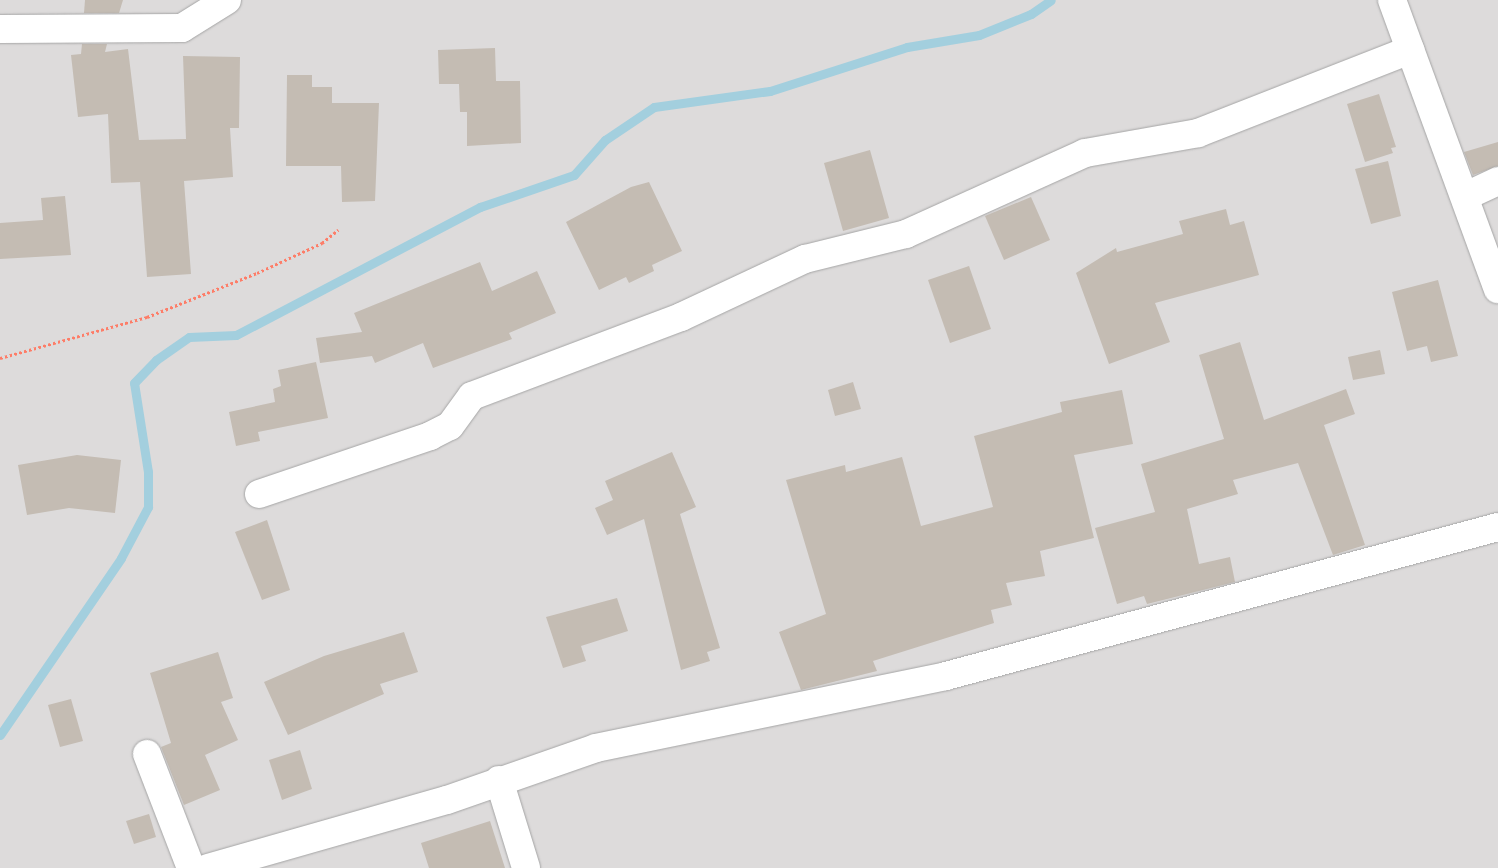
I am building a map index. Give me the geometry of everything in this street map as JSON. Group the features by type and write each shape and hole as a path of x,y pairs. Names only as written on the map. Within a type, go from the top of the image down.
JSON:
{"street":[{"path":"0,29 182,28 226,0"},
{"path":"1392,0 1466,196 1498,289"},
{"path":"259,494 430,436 450,426 472,396 681,317 805,259 906,234 1085,153 1198,133 1410,50"},
{"path":"1466,196 1498,181"},
{"path":"208,868 447,800 499,780 596,748 946,676 1498,527"},
{"path":"147,754 191,868"},
{"path":"499,780 526,868"}],"path":[{"path":"0,358 147,317 257,273 322,243 338,230"}],"shaded area":[{"path":"0,0 1498,0 1498,868 0,868"}],"building":[{"path":"85,0 123,0 119,13 84,13"},
{"path":"82,44 107,44 105,52 128,49 139,140 186,139 183,56 240,57 239,128 230,128 233,177 184,181 191,274 147,277 140,182 111,183 108,114 78,117 71,55 81,54"},
{"path":"495,48 496,81 520,81 521,143 467,146 467,112 460,112 459,84 439,84 438,50"},
{"path":"287,75 312,75 312,87 332,87 332,103 379,103 375,201 342,202 341,166 286,166"},
{"path":"1379,94 1396,147 1391,148 1393,153 1365,162 1347,104"},
{"path":"1498,142 1498,166 1473,175 1464,152"},
{"path":"870,150 889,218 843,231 824,163"},
{"path":"1388,161 1401,216 1371,224 1355,169"},
{"path":"649,182 682,251 652,265 654,271 629,283 626,277 599,290 566,222 631,187"},
{"path":"65,196 71,255 0,259 0,223 43,220 41,198"},
{"path":"1031,197 1050,240 1004,260 985,216"},
{"path":"1226,209 1230,225 1244,221 1259,275 1155,303 1170,342 1109,364 1076,273 1116,248 1117,252 1183,234 1179,221"},
{"path":"480,262 492,291 537,271 556,313 509,333 512,339 433,368 423,343 375,363 372,356 320,363 316,338 362,332 354,313"},
{"path":"969,266 991,329 950,343 928,280"},
{"path":"1438,280 1458,356 1431,362 1427,346 1407,351 1392,292"},
{"path":"1240,342 1264,420 1346,389 1355,414 1324,425 1365,545 1333,555 1298,463 1233,480 1238,494 1187,509 1199,564 1230,557 1235,582 1147,604 1144,596 1117,604 1095,528 1155,512 1141,464 1224,439 1199,355"},
{"path":"1380,350 1385,374 1353,380 1348,357"},
{"path":"316,362 328,418 258,432 260,441 236,446 229,412 275,402 273,389 281,386 278,370"},
{"path":"853,382 861,409 835,416 828,390"},
{"path":"1122,390 1133,444 1074,455 1094,538 1040,551 1045,576 1006,583 1012,605 991,610 994,623 873,661 877,671 801,690 779,632 826,614 786,480 845,465 846,472 902,457 921,526 993,507 974,436 1062,412 1060,402"},
{"path":"672,452 696,507 680,514 720,648 707,652 710,661 681,670 644,519 607,535 595,508 613,500 605,481"},
{"path":"77,455 121,460 115,513 69,508 27,515 18,465"},
{"path":"267,520 290,590 262,600 235,532"},
{"path":"617,598 628,631 581,646 586,661 563,668 546,617"},
{"path":"404,632 418,672 380,684 384,694 288,735 264,682 324,656"},
{"path":"218,652 233,698 221,702 238,740 205,755 220,790 184,805 161,747 171,743 150,673"},
{"path":"71,699 83,741 60,747 48,705"},
{"path":"300,750 312,789 282,800 269,760"},
{"path":"149,814 156,837 134,844 126,821"},
{"path":"490,821 505,868 429,868 421,843"}],"waterway":[{"path":"0,735 121,558 148,507 148,472 134,383 156,360 189,337 236,335 480,207 574,175 605,140 654,107 770,91 907,47 979,35 1031,14 1051,0"}]}
